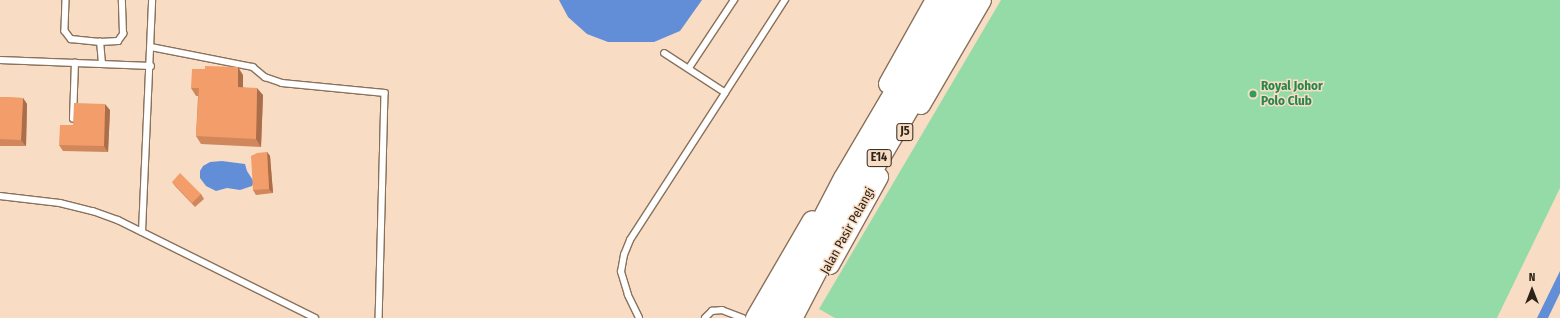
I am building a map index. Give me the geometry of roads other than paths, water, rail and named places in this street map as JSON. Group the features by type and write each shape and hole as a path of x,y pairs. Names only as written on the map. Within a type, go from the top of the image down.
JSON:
{"highway":[{"name":"E14","path":"771,318 844,178 949,0"},
{"name":"E14","path":"791,318 842,220 971,0"}],"main road":[{"path":"755,318 935,0"},
{"name":"Jalan Pasir Pelangi","path":"800,318 875,184 982,0"}],"lane":[{"path":"66,0 65,31 70,39 100,42 118,41 123,34 122,0"},
{"path":"142,232 151,66 152,0"},
{"path":"689,68 734,0"},
{"path":"639,318 628,295 622,272 624,255 630,240 785,0"},
{"path":"100,42 102,64"},
{"path":"151,47 253,67 265,77 282,83 385,93 379,318"},
{"path":"665,54 689,68 725,93"},
{"path":"0,60 151,66"},
{"path":"73,119 75,63"},
{"path":"0,196 40,200 93,211 142,232 315,318"},
{"path":"705,318 712,311 722,310 744,318"}],"water":[{"path":"559,0 702,0 680,31 654,42 608,42 587,34 568,17"},
{"path":"222,161 245,164 247,171 254,182 252,186 240,190 227,188 216,191 206,186 200,178 200,171 203,166 210,162"},
{"path":"1560,271 1560,293 1548,318 1537,318"}],"place":[{"name":"Royal Johor Polo Club","path":"1253,94"}]}
